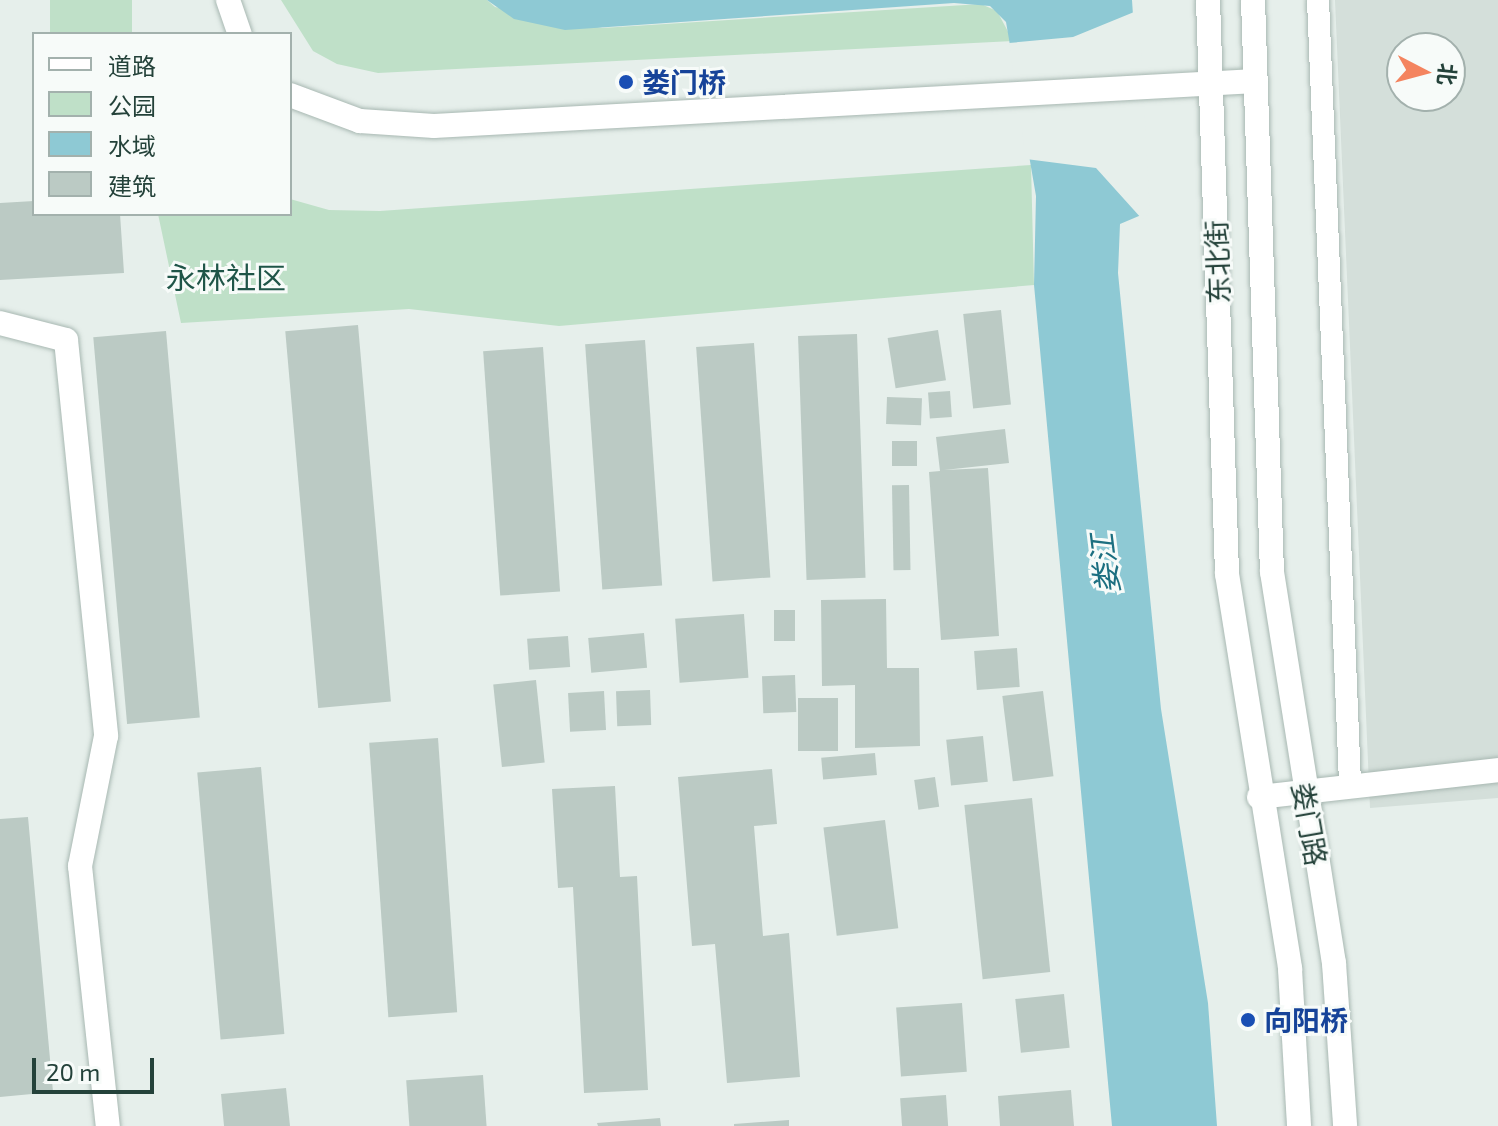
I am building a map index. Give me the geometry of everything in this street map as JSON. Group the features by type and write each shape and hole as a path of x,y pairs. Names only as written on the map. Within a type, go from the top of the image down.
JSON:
{"main road":[{"path":"228,0 239,32"},
{"name":"东北街","path":"1208,0 1226,523"},
{"name":"东北街","path":"1253,0 1272,522"},
{"path":"292,96 360,121 408,126 1256,81"},
{"path":"0,323 66,340 106,736 80,866 108,1126"},
{"name":"娄门路","path":"1272,522 1278,630 1334,963 1345,1126"},
{"name":"娄门路","path":"1226,523 1233,636 1290,969 1299,1126"},
{"path":"1259,797 1304,789 1498,770"}],"lane":[{"path":"1318,0 1350,784"}],"shaded area":[{"path":"1335,0 1498,0 1498,798 1370,808"}],"green space":[{"path":"50,0 132,0 132,32 50,32"},
{"path":"281,0 487,0 495,7 602,28 981,4 997,11 1013,41 378,73 337,64 313,51"},
{"path":"1031,165 1034,285 559,326 409,309 181,323 158,216 292,216 292,200 329,210 380,211"}],"water":[{"name":"娄江","path":"487,0 1132,0 1146,213 1120,224 1118,273 1161,709 1208,1003 1217,1126 1112,1126 1034,285 1036,196 1006,22 990,6 954,3 565,30 514,19"}],"pier":[{"path":"1139,10 1150,213 1142,219 1096,168 1026,159 1009,43 1073,37"}],"building":[{"path":"32,201 32,216 120,216 124,273 0,280 0,203"},
{"path":"1001,310 1011,404 973,408 963,314"},
{"path":"358,325 391,702 318,708 285,331"},
{"path":"938,330 946,380 896,388 888,338"},
{"path":"166,331 200,718 127,724 93,337"},
{"path":"857,334 866,578 807,580 798,336"},
{"path":"645,340 662,585 602,590 585,344"},
{"path":"754,343 770,577 713,581 696,347"},
{"path":"543,347 560,591 500,596 483,351"},
{"path":"950,391 952,417 930,418 928,393"},
{"path":"887,397 922,398 921,425 886,424"},
{"path":"1005,429 1009,463 944,470 988,468 999,636 941,640 929,472 940,471 936,437"},
{"path":"892,441 917,441 917,466 892,466"},
{"path":"892,485 909,485 910,570 893,570"},
{"path":"886,599 887,668 919,668 920,746 855,748 855,685 822,686 821,600"},
{"path":"774,610 795,610 795,641 774,641"},
{"path":"744,614 748,678 680,683 675,619"},
{"path":"644,633 647,668 591,673 588,638"},
{"path":"568,636 570,667 529,670 527,639"},
{"path":"1017,648 1020,687 977,690 974,651"},
{"path":"795,675 796,712 763,713 762,676"},
{"path":"536,680 545,763 502,767 493,684"},
{"path":"650,690 651,725 617,726 616,691"},
{"path":"604,691 606,730 570,732 568,693"},
{"path":"1043,691 1053,776 1013,781 1002,696"},
{"path":"798,698 838,698 838,751 798,751"},
{"path":"983,736 988,782 951,786 946,740"},
{"path":"438,738 457,1012 388,1017 369,743"},
{"path":"875,753 877,775 823,780 821,758"},
{"path":"261,767 284,1034 221,1040 197,773"},
{"path":"772,769 777,824 754,826 763,936 789,933 800,1077 727,1083 715,944 692,946 678,777"},
{"path":"935,777 939,807 918,810 914,780"},
{"path":"615,786 620,877 637,876 648,1090 584,1093 573,887 558,888 552,789"},
{"path":"1032,798 1050,972 983,979 964,805"},
{"path":"28,817 53,1092 0,1097 0,819"},
{"path":"885,820 898,928 837,936 823,828"},
{"path":"1064,994 1070,1048 1021,1053 1015,999"},
{"path":"962,1003 967,1072 901,1076 896,1008"},
{"path":"483,1075 487,1126 409,1126 406,1080"},
{"path":"286,1088 290,1126 224,1126 221,1094"},
{"path":"1071,1090 1074,1126 1000,1126 998,1096"},
{"path":"946,1095 948,1126 902,1126 900,1098"},
{"path":"660,1118 661,1126 598,1126 597,1123"},
{"path":"789,1120 789,1126 734,1126 734,1124"}],"place":[{"name":"娄门桥","path":"626,82"},
{"name":"向阳桥","path":"1248,1020"}],"district":[{"name":"永林社区","path":"226,277"}]}
